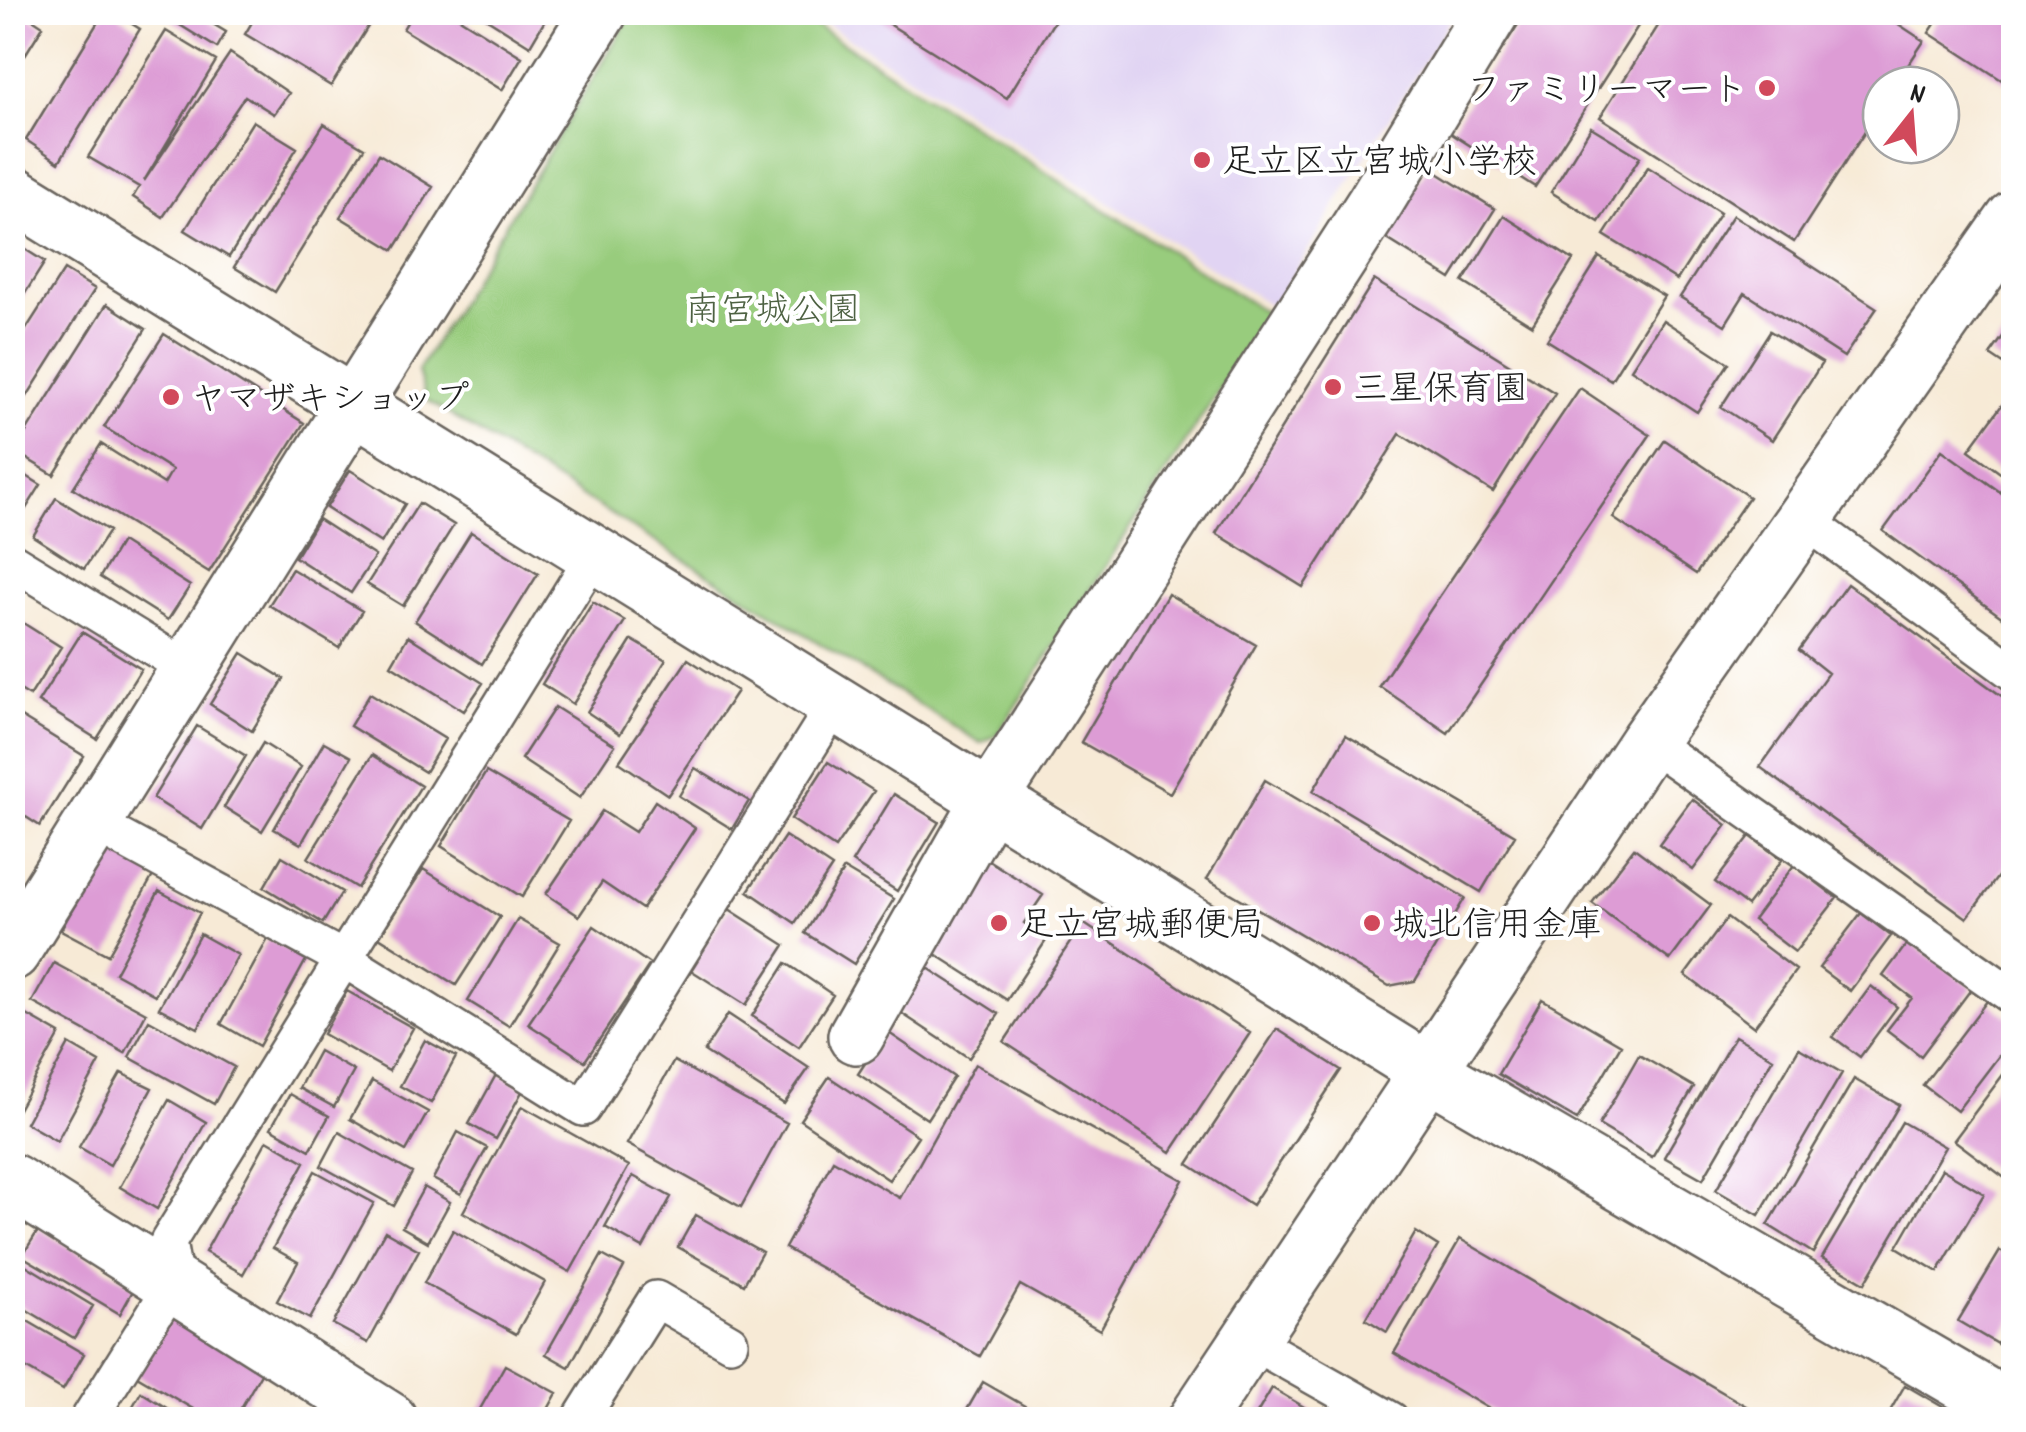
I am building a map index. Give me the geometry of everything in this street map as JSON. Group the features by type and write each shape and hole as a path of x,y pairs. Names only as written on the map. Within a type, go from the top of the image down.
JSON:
{"street":[{"path":"856,1036 991,798 1373,206 1491,12"},
{"path":"12,952 355,404 591,15"},
{"path":"13,193 1431,1073 2014,1412"},
{"path":"1196,1420 1431,1073 1648,741 2014,219"},
{"path":"12,1182 175,1281 389,1420"}],"lane":[{"path":"1802,518 2014,673"},
{"path":"88,1420 175,1281 168,1242 596,552"},
{"path":"12,561 190,670"},
{"path":"92,823 342,958 583,1108 836,703"},
{"path":"1648,741 2014,998"},
{"path":"580,1420 656,1299 730,1342"},
{"path":"1249,1340 1391,1420"}],"shaded area":[{"name":"足立区立宮城小学校","path":"809,13 1454,13 1273,307"}],"green space":[{"name":"南宮城公園","path":"632,13 796,13 1268,314 997,735 981,743 426,400 418,371"}],"building":[{"path":"12,12 22,12 43,26 12,76"},
{"path":"104,12 113,12 140,29 59,162 26,140"},
{"path":"170,12 193,12 226,32 217,48 167,17"},
{"path":"258,12 349,12 369,25 331,86 245,34"},
{"path":"413,12 450,12 522,57 502,90 403,29"},
{"path":"476,12 550,12 530,46"},
{"path":"870,12 1060,12 1007,98"},
{"path":"1526,12 1647,12 1535,187 1449,132"},
{"path":"1667,12 1880,12 1924,41 1908,65 1861,65 1861,138 1794,242 1600,117"},
{"path":"1943,12 2014,12 2014,88 1929,33"},
{"path":"166,31 216,61 144,181 230,53 289,93 274,114 245,96 163,217 133,197 139,187 88,157"},
{"path":"253,121 297,148 229,257 185,230"},
{"path":"324,124 364,148 275,292 234,267"},
{"path":"1591,127 1640,157 1599,222 1551,192"},
{"path":"379,154 433,187 394,250 340,217"},
{"path":"1428,167 1495,209 1451,279 1384,237"},
{"path":"1648,167 1720,213 1677,280 1604,235"},
{"path":"1733,215 1877,308 1844,357 1745,293 1725,325 1680,297"},
{"path":"1504,216 1573,260 1532,325 1463,282"},
{"path":"12,241 45,262 12,314"},
{"path":"1599,257 1664,296 1611,380 1547,340"},
{"path":"64,270 95,289 26,398 12,389 12,351"},
{"path":"1374,280 1555,393 1493,492 1400,434 1303,587 1216,533"},
{"path":"107,304 146,329 54,475 14,451"},
{"path":"1663,320 1729,363 1697,412 1631,369"},
{"path":"2014,321 2014,371 1990,355"},
{"path":"1770,331 1822,363 1772,440 1721,407"},
{"path":"164,334 304,423 209,572 73,488 101,444 164,484 172,470 104,427"},
{"path":"1580,388 1650,435 1448,733 1379,686"},
{"path":"2007,398 2014,403 2014,483 1969,450"},
{"path":"1665,440 1749,497 1696,574 1613,518"},
{"path":"1942,450 2014,502 2014,626 1883,531"},
{"path":"12,467 41,485 15,526 12,525"},
{"path":"350,470 405,504 381,543 326,508"},
{"path":"56,498 109,531 84,569 33,536"},
{"path":"419,503 454,525 403,606 367,584"},
{"path":"318,519 375,556 351,593 295,557"},
{"path":"471,532 538,574 482,664 415,621"},
{"path":"121,542 190,586 168,620 100,577"},
{"path":"292,569 362,611 339,648 269,605"},
{"path":"1847,584 2014,705 2014,855 1967,918 1760,767 1828,673 1799,650"},
{"path":"1168,594 1256,645 1170,793 1081,742"},
{"path":"593,602 625,621 573,704 542,684"},
{"path":"12,616 61,647 30,696 12,685"},
{"path":"82,632 141,669 97,739 38,702"},
{"path":"408,636 483,683 464,711 391,665"},
{"path":"632,640 666,660 620,734 587,712"},
{"path":"242,653 284,679 252,731 210,704"},
{"path":"688,659 737,691 668,795 619,762"},
{"path":"370,693 445,739 425,772 350,726"},
{"path":"555,707 615,745 580,798 521,759"},
{"path":"21,717 84,756 40,826 12,808 12,731"},
{"path":"197,726 246,756 202,829 153,798"},
{"path":"1346,735 1515,835 1481,892 1313,791"},
{"path":"324,742 351,757 301,844 274,829"},
{"path":"263,743 301,767 262,831 224,807"},
{"path":"372,755 421,786 357,888 308,858"},
{"path":"828,762 874,791 835,848 791,819"},
{"path":"695,768 749,801 732,829 679,796"},
{"path":"486,772 569,821 522,897 441,846"},
{"path":"1265,780 1465,898 1415,981 1389,986 1207,879"},
{"path":"894,794 939,822 897,891 852,862"},
{"path":"1692,799 1727,825 1693,870 1659,844"},
{"path":"655,801 695,828 642,909 602,882 579,916 546,894 602,811 635,832"},
{"path":"785,836 832,867 795,923 748,891"},
{"path":"1750,836 1782,860 1747,906 1715,882"},
{"path":"107,847 154,874 108,955 61,930"},
{"path":"1634,848 1711,905 1670,960 1592,903"},
{"path":"282,856 342,892 323,923 264,887"},
{"path":"988,860 1043,895 1024,923 1047,939 1007,1000 929,950"},
{"path":"1794,865 1837,898 1795,952 1753,920"},
{"path":"423,869 500,917 456,985 379,937"},
{"path":"844,869 894,899 854,964 805,933"},
{"path":"159,891 200,913 155,995 115,973"},
{"path":"729,909 785,945 746,1005 689,969"},
{"path":"1861,913 1891,936 1850,991 1819,968"},
{"path":"1727,918 1796,970 1754,1027 1685,975"},
{"path":"518,919 560,943 509,1026 468,1001"},
{"path":"1083,923 1250,1033 1171,1152 1004,1042"},
{"path":"594,926 650,964 585,1061 528,1024"},
{"path":"200,934 238,955 198,1028 159,1008"},
{"path":"268,939 306,960 259,1046 221,1024"},
{"path":"1909,941 1972,988 1921,1056 1887,1030 1912,998 1883,976"},
{"path":"917,961 999,1014 969,1058 889,1005"},
{"path":"54,963 146,1013 125,1053 32,1002"},
{"path":"786,963 833,995 799,1047 752,1016"},
{"path":"1871,986 1897,1007 1860,1057 1833,1037"},
{"path":"347,991 413,1028 389,1071 323,1034"},
{"path":"1542,999 1621,1045 1577,1120 1498,1074"},
{"path":"1987,1001 2014,1021 2014,1036 1957,1111 1923,1085"},
{"path":"20,1011 60,1034 12,1120 12,1024"},
{"path":"728,1014 809,1068 784,1104 704,1051"},
{"path":"149,1020 234,1067 214,1104 129,1057"},
{"path":"1277,1029 1341,1070 1252,1205 1188,1164"},
{"path":"886,1031 954,1077 927,1119 858,1074"},
{"path":"1735,1036 1773,1058 1703,1179 1664,1157"},
{"path":"425,1040 456,1057 431,1103 400,1086"},
{"path":"69,1044 100,1062 57,1141 26,1123"},
{"path":"1799,1048 1842,1073 1759,1215 1716,1190"},
{"path":"319,1051 354,1071 334,1107 299,1088"},
{"path":"1639,1055 1694,1087 1652,1157 1599,1125"},
{"path":"2014,1060 2014,1185 1954,1140"},
{"path":"674,1061 787,1123 741,1207 627,1144"},
{"path":"975,1064 1183,1180 1100,1330 1020,1285 980,1356 785,1248 833,1160 900,1198"},
{"path":"121,1073 152,1088 110,1165 79,1147"},
{"path":"497,1073 524,1088 496,1139 469,1124"},
{"path":"829,1077 918,1136 889,1180 800,1120"},
{"path":"1854,1079 1899,1105 1813,1253 1768,1225"},
{"path":"372,1081 428,1112 406,1151 350,1119"},
{"path":"290,1094 329,1116 310,1150 271,1128"},
{"path":"169,1100 206,1122 157,1209 120,1187"},
{"path":"522,1106 629,1166 570,1272 463,1212"},
{"path":"1902,1122 1945,1147 1865,1283 1822,1258"},
{"path":"339,1132 412,1173 394,1206 321,1166"},
{"path":"458,1132 487,1148 461,1194 433,1179"},
{"path":"267,1140 305,1162 243,1274 205,1252"},
{"path":"1942,1169 1984,1194 1938,1272 1897,1247"},
{"path":"315,1171 374,1203 310,1319 277,1301 298,1262 273,1248"},
{"path":"633,1176 671,1197 643,1248 605,1227"},
{"path":"424,1187 450,1202 428,1242 402,1227"},
{"path":"696,1215 762,1252 744,1284 678,1247"},
{"path":"39,1229 135,1287 120,1314 22,1256"},
{"path":"453,1230 545,1282 516,1334 424,1283"},
{"path":"385,1231 419,1250 368,1343 333,1324"},
{"path":"1416,1232 1438,1246 1387,1332 1366,1319"},
{"path":"1460,1239 1770,1420 1508,1420 1394,1353"},
{"path":"2000,1251 2014,1259 2014,1317 1997,1344 1958,1321"},
{"path":"602,1255 624,1267 569,1367 546,1354"},
{"path":"24,1264 93,1306 74,1338 12,1301 12,1283"},
{"path":"12,1312 84,1354 63,1390 12,1360"},
{"path":"173,1314 264,1368 234,1420 212,1420 137,1376"},
{"path":"505,1365 557,1393 542,1420 475,1418"},
{"path":"983,1382 1049,1420 961,1420"},
{"path":"1905,1385 1965,1420 1885,1420"},
{"path":"1272,1388 1326,1420 1253,1420"},
{"path":"141,1392 186,1420 125,1420"}],"place":[{"name":"ファミリーマート","path":"1767,88"},
{"name":"足立区立宮城小学校","path":"1202,160"},
{"name":"三星保育園","path":"1333,387"},
{"name":"ヤマザキショップ","path":"171,397"},
{"name":"足立宮城郵便局","path":"999,923"},
{"name":"城北信用金庫","path":"1372,923"}]}
